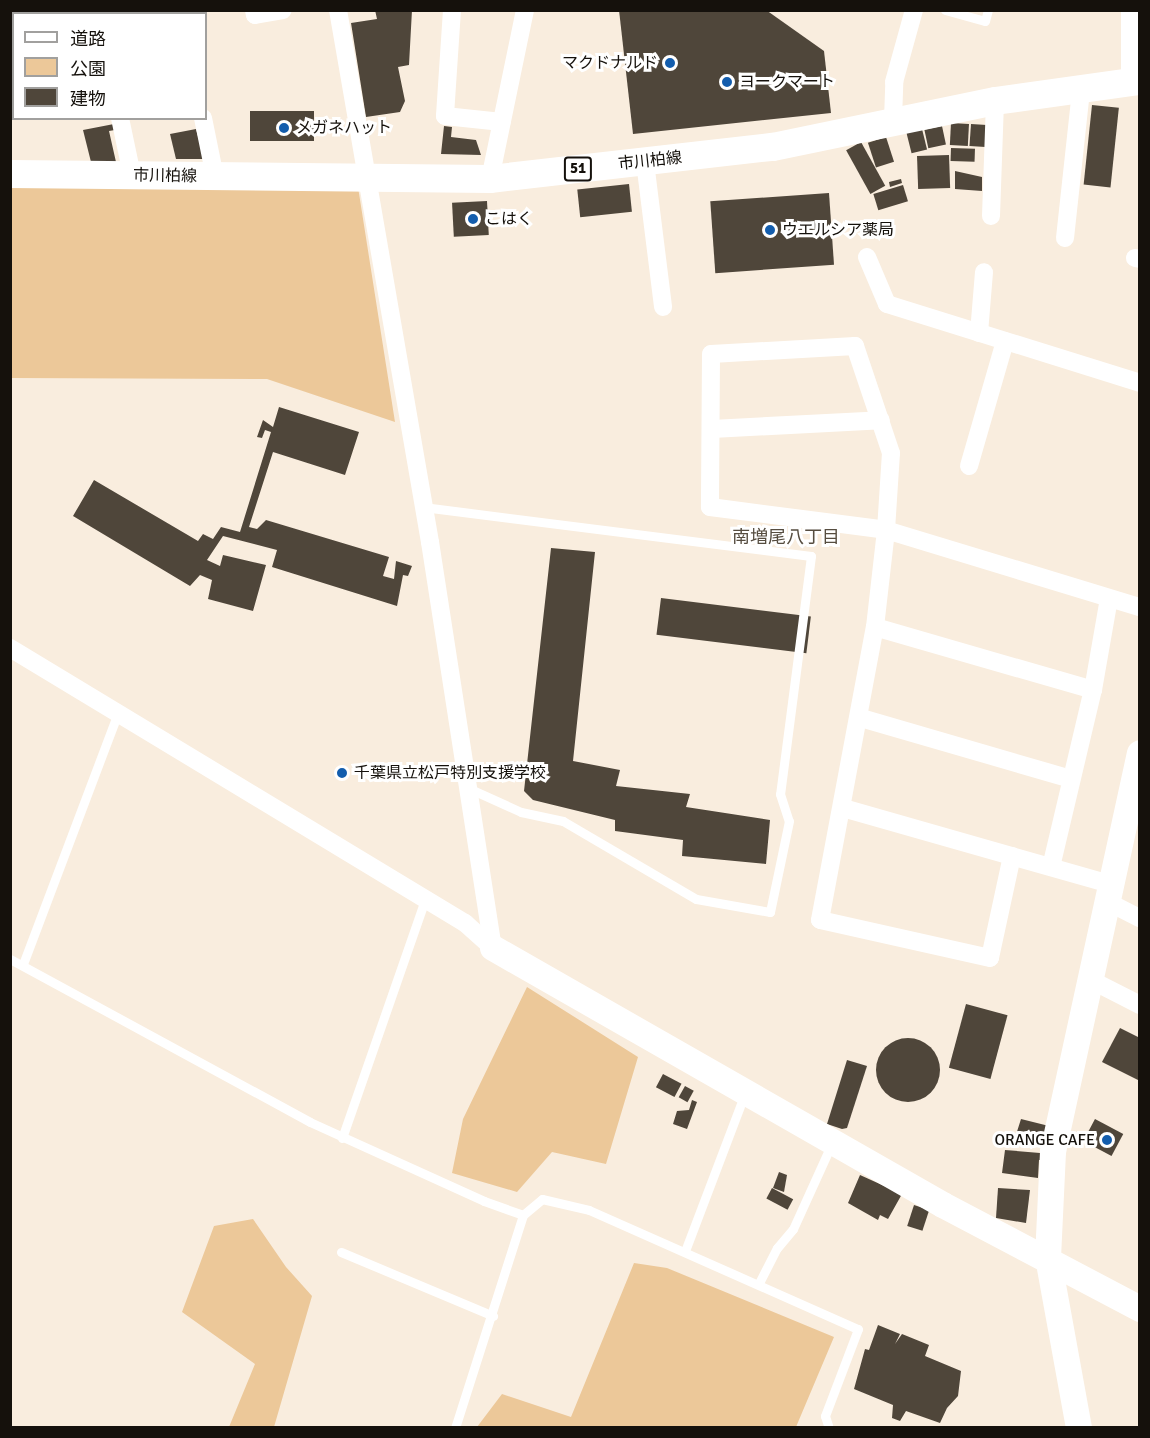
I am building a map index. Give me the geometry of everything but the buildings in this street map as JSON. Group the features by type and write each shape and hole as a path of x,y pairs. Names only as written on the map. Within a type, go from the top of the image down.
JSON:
{"main road":[{"name":"市川柏線","path":"10,174 490,179 773,147 893,120 995,102 1135,82"}],"street":[{"path":"254,10 255,15 284,10"},
{"path":"338,10 369,178 470,789 493,948"},
{"path":"452,10 445,116 502,122"},
{"path":"490,179 525,10"},
{"path":"893,120 894,82 914,10"},
{"path":"1130,10 1135,82"},
{"path":"1065,238 1081,91"},
{"path":"991,216 995,102"},
{"path":"120,120 132,175"},
{"path":"203,120 215,177"},
{"path":"645,162 663,307"},
{"path":"867,257 887,304 1140,383"},
{"path":"979,333 984,272"},
{"path":"969,466 1005,341"},
{"path":"1012,856 990,958 820,920 861,718 875,627 886,530 891,453 855,346 711,354 710,507 886,530 1140,607"},
{"path":"712,429 881,420"},
{"path":"1051,867 1093,690 1109,598"},
{"path":"875,627 1093,690"},
{"path":"10,648 465,923 493,948 943,1204 1140,1309"},
{"path":"861,718 1071,779"},
{"path":"1079,1428 1048,1258 1053,1152 1140,753"},
{"path":"843,808 1051,867 1108,893 1140,918"},
{"path":"1089,979 1140,1005"}],"lane":[{"path":"945,10 985,21 988,10"},
{"path":"423,507 811,556 780,794 789,822 770,912 696,898 563,821 521,812 470,789"},
{"path":"23,964 118,713"},
{"path":"342,1138 425,900"},
{"path":"10,959 342,1138 523,1215"},
{"path":"685,1251 745,1091"},
{"path":"759,1283 777,1248 793,1229 832,1141"},
{"path":"455,1428 493,1316 523,1215 542,1198 589,1210 759,1283 858,1329 825,1416 829,1428"},
{"path":"341,1252 493,1316"}],"green space":[{"path":"11,185 358,187 395,422 267,379 11,378"},
{"path":"527,987 638,1057 606,1164 552,1152 517,1192 452,1173 463,1119"},
{"path":"253,1219 286,1267 312,1296 274,1427 229,1427 255,1364 182,1312 214,1226"},
{"path":"634,1263 667,1268 834,1337 796,1427 477,1427 502,1394 571,1417"}],"place":[{"name":"マクドナルド","path":"670,63"},
{"name":"ヨークマート","path":"727,82"},
{"name":"メガネハット","path":"284,128"},
{"name":"こはく","path":"473,219"},
{"name":"ウエルシア薬局","path":"770,230"},
{"name":"千葉県立松戸特別支援学校","path":"342,773"},
{"name":"ORANGE CAFE","path":"1107,1140"}],"district":[{"name":"南増尾八丁目","path":"786,537"}]}
